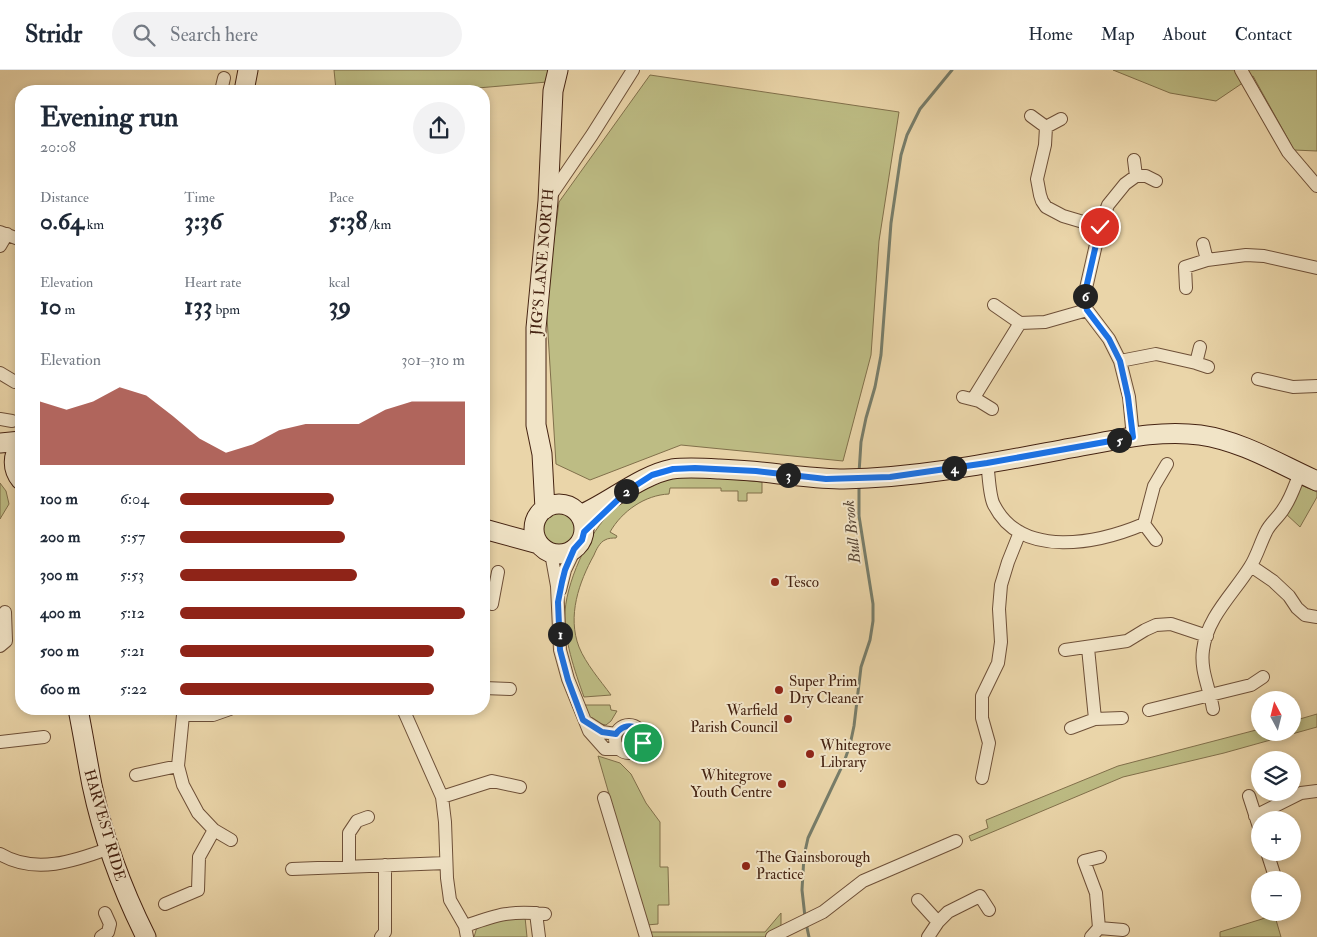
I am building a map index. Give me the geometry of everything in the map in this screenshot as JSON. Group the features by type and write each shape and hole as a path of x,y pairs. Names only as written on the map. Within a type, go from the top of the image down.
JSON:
{"street":[{"path":"245,85 248,70"},
{"name":"JIG'S LANE NORTH","path":"558,70 552,92 548,201 536,328 536,426 542,454 552,480 577,517"},
{"path":"548,201 633,70"},
{"path":"1241,70 1285,147 1317,186"},
{"path":"222,85 224,78"},
{"path":"1031,116 1046,127"},
{"path":"1046,127 1061,119"},
{"path":"1046,127 1045,145 1037,179 1040,195 1046,208 1076,221 1100,227"},
{"path":"1134,160 1136,176"},
{"path":"1133,437 1128,397 1120,361 1109,339 1087,310 1084,297 1100,227 1108,204 1124,184 1136,176 1146,176 1156,181"},
{"path":"0,246 4,233"},
{"path":"1203,244 1208,260"},
{"path":"1186,288 1185,267 1208,260 1246,255 1264,256 1317,268"},
{"path":"994,305 1020,324 1045,322 1087,310"},
{"path":"992,409 968,398 998,361 1020,324"},
{"path":"1196,363 1200,347"},
{"path":"1120,361 1156,354 1208,367"},
{"path":"0,373 15,382"},
{"path":"1258,379 1292,387 1317,386"},
{"path":"577,517 597,508 652,475 673,469 695,468 756,471 843,479 899,476 987,463 1133,437 1176,434 1199,435 1225,440 1309,477 1266,530 1251,566 1222,606 1207,636 1203,648 1203,659 1205,680 1211,695 1213,709"},
{"path":"0,443 15,443"},
{"name":"JIG'S LANE NORTH","path":"540,514 542,454"},
{"path":"987,463 993,504 1006,522 1033,538 1058,542 1092,541 1121,534 1144,524"},
{"path":"1144,524 1154,486 1167,464"},
{"path":"490,531 540,514 556,504 577,517 582,540 574,549 565,570 558,602"},
{"path":"540,514 535,534 545,548 557,586 560,650 568,680 583,720 589,731 604,749 618,749 626,753 637,751 643,737 639,730 630,725 622,727 616,734 615,740 618,749"},
{"path":"1144,524 1156,540"},
{"path":"490,531 567,553 574,549"},
{"path":"982,778 989,743 982,718 982,696 998,663 1001,642 999,609 1002,585 1008,562 1020,532"},
{"path":"1251,566 1274,581 1290,596 1297,608 1305,615 1317,617"},
{"path":"490,604 492,604 498,572"},
{"path":"0,646 6,641 5,612"},
{"path":"1065,650 1127,641 1156,625 1172,624 1207,636"},
{"path":"1088,648 1094,719"},
{"path":"1149,710 1251,685 1263,677"},
{"path":"490,688 510,689"},
{"name":"HARVEST RIDE","path":"79,715 92,787 110,848 124,890 146,937"},
{"path":"182,715 178,766 183,785 198,813 214,830 231,840"},
{"path":"406,715 442,797 450,900 466,932 500,913 541,913 539,937"},
{"path":"1071,728 1094,719 1122,718"},
{"path":"583,720 602,732 616,734"},
{"path":"0,742 44,737"},
{"path":"136,775 178,766"},
{"path":"442,797 492,781 520,787"},
{"path":"1265,811 1301,793 1317,791"},
{"path":"1250,796 1254,811"},
{"path":"604,798 646,937"},
{"path":"349,866 349,833 357,821 368,817"},
{"path":"165,904 198,890 199,857 214,830"},
{"path":"772,937 823,912 863,882 956,841"},
{"path":"0,856 22,863 46,865 77,860 110,848"},
{"path":"1100,857 1084,861 1096,893 1095,932 1123,930"},
{"path":"292,868 446,863"},
{"path":"381,937 385,932 384,865"},
{"path":"928,937 938,922 948,912 980,896 988,910"},
{"path":"918,900 938,922"},
{"path":"101,937 108,932 110,924 105,914"}],"shaded area":[{"path":"334,70 550,70 547,82 490,87 490,85 336,85"},
{"path":"1113,70 1317,70 1317,151 1294,150 1253,76 1216,101 1170,93"},
{"path":"650,75 899,112 879,241 871,355 843,461 681,445 590,480 556,464 546,301 559,202"},
{"path":"685,476 762,482 762,493 747,493 747,501 738,501 738,491 721,491 721,488 670,488 669,494 651,497 621,517 610,532 617,536 616,538 609,538 603,541 597,549 579,588 576,600 574,623 579,647 589,666 611,695 584,697 570,654 565,621 567,597 576,568 591,538 600,525 609,513 626,498 650,486"},
{"path":"0,483 6,491 9,504 0,519"},
{"path":"1301,485 1317,492 1317,497 1300,527 1285,513"},
{"path":"553,509 561,509 568,512 574,518 577,529 574,540 568,546 561,549 553,549 546,546 540,540 537,533 537,525 540,518 546,512"},
{"path":"584,705 610,705 611,710 617,711 606,725 591,720"},
{"path":"1317,714 1317,727 1301,731 1301,719"},
{"path":"1251,731 1251,741 1267,741 1123,777 971,841 969,836 988,828 986,820 1118,766"},
{"path":"598,756 620,763 631,774 646,803 660,822 660,867 668,867 669,905 658,905 658,924 647,925"},
{"path":"781,913 781,926 766,937 651,937 648,932 765,932"},
{"path":"501,917 525,917 527,937 474,937 477,927"},
{"path":"1256,921 1276,921 1281,937 1220,937 1220,932"}],"waterway":[{"name":"Bull Brook","path":"859,473 861,442 881,355 891,223 901,155 907,135 920,109 952,70"},
{"name":"Bull Brook","path":"805,917 802,890 804,856 808,838 844,762 850,745 861,667 870,640 873,621 873,604 859,516 859,484"},
{"name":"Bull Brook","path":"806,923 809,937"}],"place":[{"name":"Tesco","path":"775,582"},
{"name":"Super Prim Dry Cleaner","path":"779,690"},
{"name":"Warfield Parish Council","path":"788,719"},
{"name":"Whitegrove Library","path":"810,754"},
{"name":"Whitegrove Youth Centre","path":"782,784"},
{"name":"The Gainsborough Practice","path":"746,866"}],"route":[{"path":"643,743 642,733 636,727 630,725 622,727 616,734 602,732 583,720 568,680 560,650 558,602 565,570 574,549 582,540 584,532 627,491 652,475 673,469 695,468 756,471 826,479 890,477 987,463 1133,437 1128,397 1120,361 1109,339 1087,310 1084,297 1100,227"}]}
